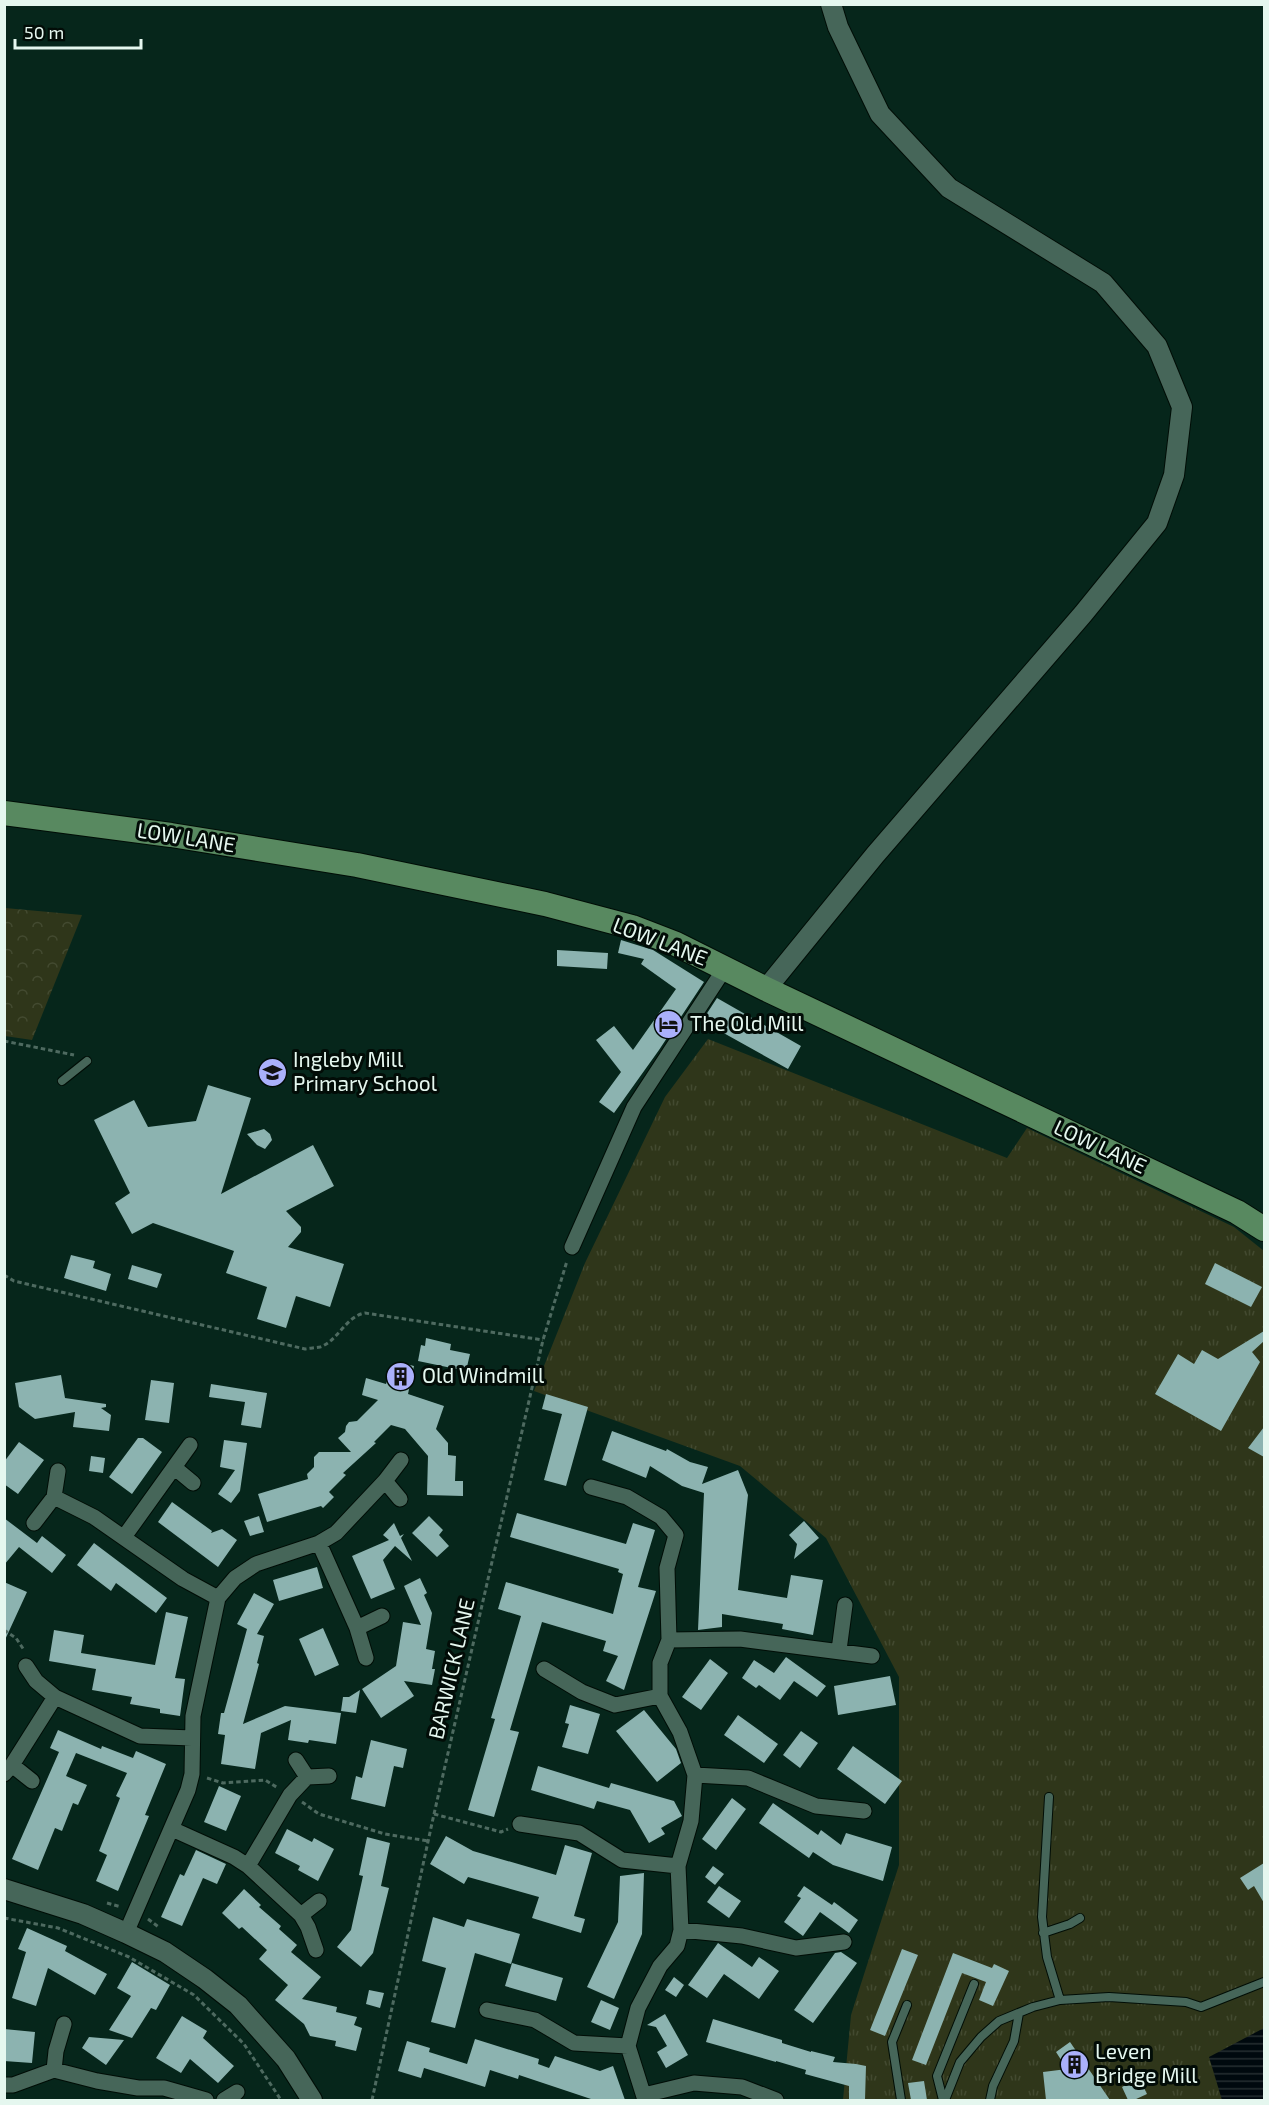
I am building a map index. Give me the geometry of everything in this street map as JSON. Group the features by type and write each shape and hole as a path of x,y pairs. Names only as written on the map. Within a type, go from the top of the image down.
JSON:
{"main road":[{"name":"LOW LANE","path":"4,813 171,835 357,865 545,904 632,927 676,944 766,989 1237,1212 1264,1229"}],"street":[{"path":"766,989 875,855 1083,614 1157,523 1174,475 1182,407 1157,346 1103,283 949,188 880,114 838,27 831,4"},
{"path":"572,1247 634,1107 725,968"},
{"path":"124,1537 190,1445"},
{"path":"126,1933 189,1790 192,1774 193,1716 218,1598 235,1578 256,1564 319,1543 336,1533 385,1481 401,1460"},
{"path":"175,1468 193,1483"},
{"path":"34,1523 54,1497 58,1471"},
{"path":"385,1481 400,1499"},
{"path":"591,1487 627,1497 661,1517 676,1535 667,1568 669,1640 660,1663 660,1696 680,1732 695,1775 691,1821 678,1866 681,1930 677,1946 660,1966 638,2008 628,2046 644,2098 694,2083 742,2087 776,2100"},
{"path":"54,1497 94,1517 183,1579 218,1598"},
{"path":"319,1543 357,1628 366,1658"},
{"path":"839,1650 845,1605"},
{"path":"357,1628 382,1616"},
{"path":"669,1640 740,1639 872,1656"},
{"path":"26,1666 36,1681 55,1697 140,1736 192,1738"},
{"path":"544,1669 582,1692 615,1705 660,1696"},
{"path":"32,1780 8,1770 55,1697"},
{"path":"296,1760 307,1777"},
{"path":"695,1775 748,1778 816,1806 864,1811"},
{"path":"248,1866 290,1795 307,1777 329,1776"},
{"path":"520,1824 579,1833 622,1860 678,1866"},
{"path":"172,1829 234,1857 248,1866 301,1915 316,1950"},
{"path":"4,1888 83,1914 126,1933 165,1952 205,1979 238,2005 286,2059 312,2100"},
{"path":"301,1915 319,1901"},
{"path":"681,1930 742,1936 796,1947 844,1942"},
{"path":"488,2010 535,2020 574,2043 628,2046"},
{"path":"54,2070 56,2051 64,2024"},
{"path":"4,2085 13,2085 54,2070 97,2081 164,2088 206,2100"}],"lane":[{"path":"62,1081 87,1061"},
{"path":"1049,1797 1042,1917 1047,1957 1060,2000"},
{"path":"1044,1933 1058,1930 1080,1918"},
{"path":"944,2100 960,2062 981,2037 999,2022 1032,2007 1060,2000 1109,1997 1186,2002 1201,2007 1264,1982"},
{"path":"944,2100 937,2076 974,1983"},
{"path":"901,2100 892,2042 907,2005"},
{"path":"990,2100 993,2086 1014,2041 1019,2013"}],"path":[{"path":"4,1041 78,1056 87,1061"},
{"name":"BARWICK LANE","path":"372,2100 434,1814 543,1340 572,1247"},
{"path":"4,1275 14,1281 305,1349 320,1347 333,1339 354,1318 365,1313 543,1340"},
{"path":"4,1630 16,1638 32,1662 26,1666"},
{"path":"192,1774 223,1784 265,1780 320,1814 385,1834 428,1841"},
{"path":"434,1814 501,1832 520,1824"},
{"path":"4,1918 58,1928 129,1957 194,1995 244,2044 281,2100"}],"green space":[{"path":"5,908 82,915 32,1040 5,1036"},
{"path":"708,1039 1007,1158 1027,1128 1234,1227 1264,1251 1264,2100 843,2100 851,2015 899,1865 899,1677 826,1538 740,1466 534,1391 585,1263 665,1097"}],"shaded area":[{"path":"1264,2028 1264,2100 1222,2100 1209,2057"}],"building":[{"path":"621,940 653,950 704,982 614,1113 599,1102 621,1072 596,1040 614,1026 633,1050 676,989 641,964 644,959 618,953"},
{"path":"557,950 608,953 607,969 557,966"},
{"path":"717,998 801,1046 788,1069 702,1021"},
{"path":"208,1085 251,1098 221,1194 313,1145 334,1186 286,1211 301,1227 301,1232 288,1247 344,1264 330,1307 296,1296 286,1328 257,1319 267,1287 226,1273 234,1251 153,1223 132,1234 115,1203 130,1193 94,1120 134,1100 148,1127 196,1121"},
{"path":"264,1129 270,1134 272,1140 265,1149 257,1145 247,1134"},
{"path":"71,1255 95,1261 93,1268 111,1274 106,1291 64,1278"},
{"path":"1215,1263 1262,1287 1251,1307 1205,1284"},
{"path":"132,1265 162,1274 157,1288 128,1279"},
{"path":"1264,1331 1264,1341 1252,1352 1260,1362 1221,1431 1155,1394 1178,1354 1194,1364 1202,1350 1218,1359"},
{"path":"426,1338 451,1344 450,1350 470,1354 466,1371 418,1361 421,1345 425,1346"},
{"path":"402,1363 414,1366 408,1394 444,1406 436,1429 448,1443 448,1455 456,1456 455,1481 463,1481 463,1496 427,1495 428,1456 405,1429 391,1425 374,1442 376,1443 343,1473 346,1475 329,1492 334,1497 323,1508 321,1506 267,1522 258,1494 308,1479 307,1474 314,1467 314,1457 319,1452 351,1452 338,1438 345,1432 349,1422 357,1421 378,1400 362,1395 366,1378 386,1384 391,1368"},
{"path":"61,1375 65,1398 106,1404 106,1407 101,1408 111,1415 109,1431 73,1427 75,1412 35,1419 19,1407 15,1383"},
{"path":"151,1380 174,1383 169,1423 145,1420"},
{"path":"211,1384 267,1393 261,1428 241,1425 245,1402 209,1397"},
{"path":"546,1394 588,1407 566,1486 544,1480 562,1414 542,1409"},
{"path":"1264,1427 1264,1457 1248,1448"},
{"path":"612,1431 666,1451 667,1449 690,1462 708,1467 702,1484 738,1470 748,1495 738,1590 787,1598 791,1575 823,1580 813,1635 782,1629 783,1624 722,1614 722,1627 698,1630 704,1493 682,1486 650,1466 646,1478 602,1460"},
{"path":"138,1438 143,1438 162,1452 132,1494 109,1477"},
{"path":"224,1440 247,1443 240,1491 231,1503 218,1494 235,1470 220,1467"},
{"path":"19,1442 44,1460 18,1494 4,1484 4,1462"},
{"path":"91,1456 105,1458 103,1473 89,1471"},
{"path":"172,1502 212,1531 211,1533 222,1529 237,1540 218,1567 158,1522"},
{"path":"517,1513 626,1544 633,1523 655,1530 638,1587 656,1591 624,1690 606,1681 618,1656 603,1651 606,1641 542,1622 510,1730 519,1732 494,1817 468,1810 495,1719 491,1718 521,1616 498,1609 506,1582 613,1614 623,1574 618,1572 619,1569 510,1537"},
{"path":"259,1516 264,1532 250,1536 244,1521"},
{"path":"429,1516 443,1530 439,1535 449,1546 437,1557 412,1533"},
{"path":"4,1518 37,1543 42,1536 66,1555 52,1573 19,1547 4,1565"},
{"path":"804,1521 819,1538 794,1559 797,1544 789,1535"},
{"path":"394,1523 400,1536 404,1534 401,1538 412,1561 395,1546 383,1560 395,1589 371,1599 352,1556 389,1540 383,1535"},
{"path":"94,1543 167,1598 156,1613 116,1583 111,1591 77,1565"},
{"path":"317,1567 323,1588 279,1601 273,1580"},
{"path":"420,1578 432,1613 426,1649 435,1651 432,1685 404,1681 414,1696 381,1718 362,1689 396,1666 403,1622 421,1625 404,1586"},
{"path":"4,1582 27,1592 4,1642"},
{"path":"254,1593 274,1604 257,1634 264,1636 243,1724 285,1706 341,1713 336,1744 288,1740 291,1720 261,1733 255,1769 221,1764 225,1735 218,1734 221,1713 224,1713 247,1629 237,1624"},
{"path":"166,1612 188,1617 175,1678 185,1679 180,1716 160,1713 160,1709 130,1704 132,1697 92,1690 96,1669 49,1661 54,1630 84,1635 81,1653 155,1665"},
{"path":"323,1628 339,1665 315,1676 299,1639"},
{"path":"786,1657 826,1686 817,1697 794,1681 780,1700 759,1685 756,1688 742,1678 754,1660 774,1673"},
{"path":"710,1659 728,1673 701,1710 682,1697"},
{"path":"890,1676 896,1705 838,1715 834,1686"},
{"path":"360,1690 356,1713 341,1711 343,1697 349,1697"},
{"path":"570,1705 600,1714 588,1754 562,1747 569,1724 565,1723"},
{"path":"644,1710 676,1749 681,1763 657,1782 616,1731"},
{"path":"738,1715 778,1744 764,1763 724,1735"},
{"path":"58,1730 101,1749 102,1746 133,1758 136,1751 166,1764 145,1815 149,1816 118,1891 96,1881 107,1855 99,1851 120,1798 116,1796 127,1773 76,1753 66,1776 87,1785 78,1805 73,1803 62,1831 55,1828 38,1870 12,1859 59,1752 50,1748"},
{"path":"801,1731 818,1743 800,1768 783,1755"},
{"path":"371,1740 407,1749 403,1768 394,1766 385,1807 351,1799 356,1776 362,1778"},
{"path":"853,1746 902,1781 885,1804 837,1769"},
{"path":"538,1766 609,1788 611,1783 674,1801 682,1816 661,1828 665,1834 649,1843 630,1810 597,1801 594,1809 531,1790"},
{"path":"219,1786 241,1796 226,1831 204,1822"},
{"path":"732,1798 746,1809 716,1850 702,1839"},
{"path":"773,1803 818,1835 821,1830 841,1845 846,1833 892,1847 883,1881 833,1865 813,1852 809,1858 759,1823"},
{"path":"287,1829 312,1842 314,1838 334,1849 318,1881 298,1870 300,1866 275,1853"},
{"path":"446,1836 473,1851 556,1875 565,1845 592,1853 574,1916 585,1919 581,1933 532,1918 539,1897 468,1877 464,1884 430,1864"},
{"path":"367,1837 390,1843 381,1886 389,1888 373,1953 361,1967 337,1947 351,1930 363,1876 359,1875"},
{"path":"196,1850 226,1864 217,1884 203,1878 182,1926 161,1917 180,1874 184,1876"},
{"path":"1264,1863 1264,1903 1254,1886 1248,1890 1240,1878"},
{"path":"713,1866 724,1874 715,1885 705,1877"},
{"path":"644,1873 642,1934 614,1999 587,1987 618,1922 620,1876"},
{"path":"719,1886 741,1901 729,1918 707,1902"},
{"path":"804,1886 832,1905 834,1902 858,1920 849,1933 820,1912 803,1936 784,1922 801,1898 797,1896"},
{"path":"244,1889 261,1905 259,1907 281,1926 279,1929 297,1945 291,1952 321,1977 302,1999 337,2007 336,2012 357,2017 354,2025 362,2028 356,2051 335,2046 336,2041 310,2036 304,2024 275,2000 288,1985 259,1959 267,1950 242,1927 239,1929 222,1913"},
{"path":"433,1917 464,1927 467,1919 520,1934 511,1964 475,1953 455,2028 431,2022 446,1968 422,1961"},
{"path":"27,1928 67,1946 65,1951 107,1974 95,1995 48,1968 36,2006 12,1998 26,1952 18,1949"},
{"path":"718,1943 752,1967 759,1957 779,1971 759,1999 724,1974 707,1998 688,1985"},
{"path":"902,1949 918,1955 885,2036 870,2030"},
{"path":"841,1952 857,1963 813,2023 794,2010 835,1953"},
{"path":"953,1953 992,1968 994,1964 1009,1971 993,2006 979,2000 986,1982 962,1973 926,2065 912,2060"},
{"path":"132,1962 170,1985 156,2010 151,2008 132,2038 109,2030 131,1996 117,1988"},
{"path":"512,1963 563,1978 556,2001 505,1986"},
{"path":"674,1977 684,1985 676,1997 665,1990"},
{"path":"369,1990 384,1993 380,2008 366,2004"},
{"path":"601,2000 619,2008 610,2030 591,2022"},
{"path":"665,2014 688,2055 666,2068 657,2052 667,2046 656,2027 647,2025"},
{"path":"182,2016 207,2031 203,2038 234,2066 218,2083 190,2059 181,2073 156,2058"},
{"path":"713,2019 782,2040 782,2043 835,2057 833,2062 866,2066 865,2100 849,2100 849,2086 805,2074 806,2070 706,2042"},
{"path":"4,2029 35,2032 32,2063 4,2061"},
{"path":"89,2037 124,2040 106,2065 82,2048"},
{"path":"475,2039 539,2059 538,2064 549,2068 555,2056 600,2071 613,2066 625,2100 594,2100 519,2075 518,2079 490,2070 485,2087 424,2068 421,2078 398,2071 407,2041 430,2048 429,2052 467,2064"},
{"name":"Leven Bridge Mill","path":"1070,2042 1110,2100 1046,2100 1043,2072 1067,2069 1056,2052"},
{"path":"1139,2078 1147,2094 1134,2100 1128,2100 1122,2087"},
{"path":"924,2081 927,2100 911,2100 908,2083"}],"place":[{"name":"The Old Mill","path":"669,1024"},
{"name":"Ingleby Mill Primary School","path":"272,1072"},
{"name":"Old Windmill","path":"401,1376"},
{"name":"Leven Bridge Mill","path":"1074,2064"}]}
